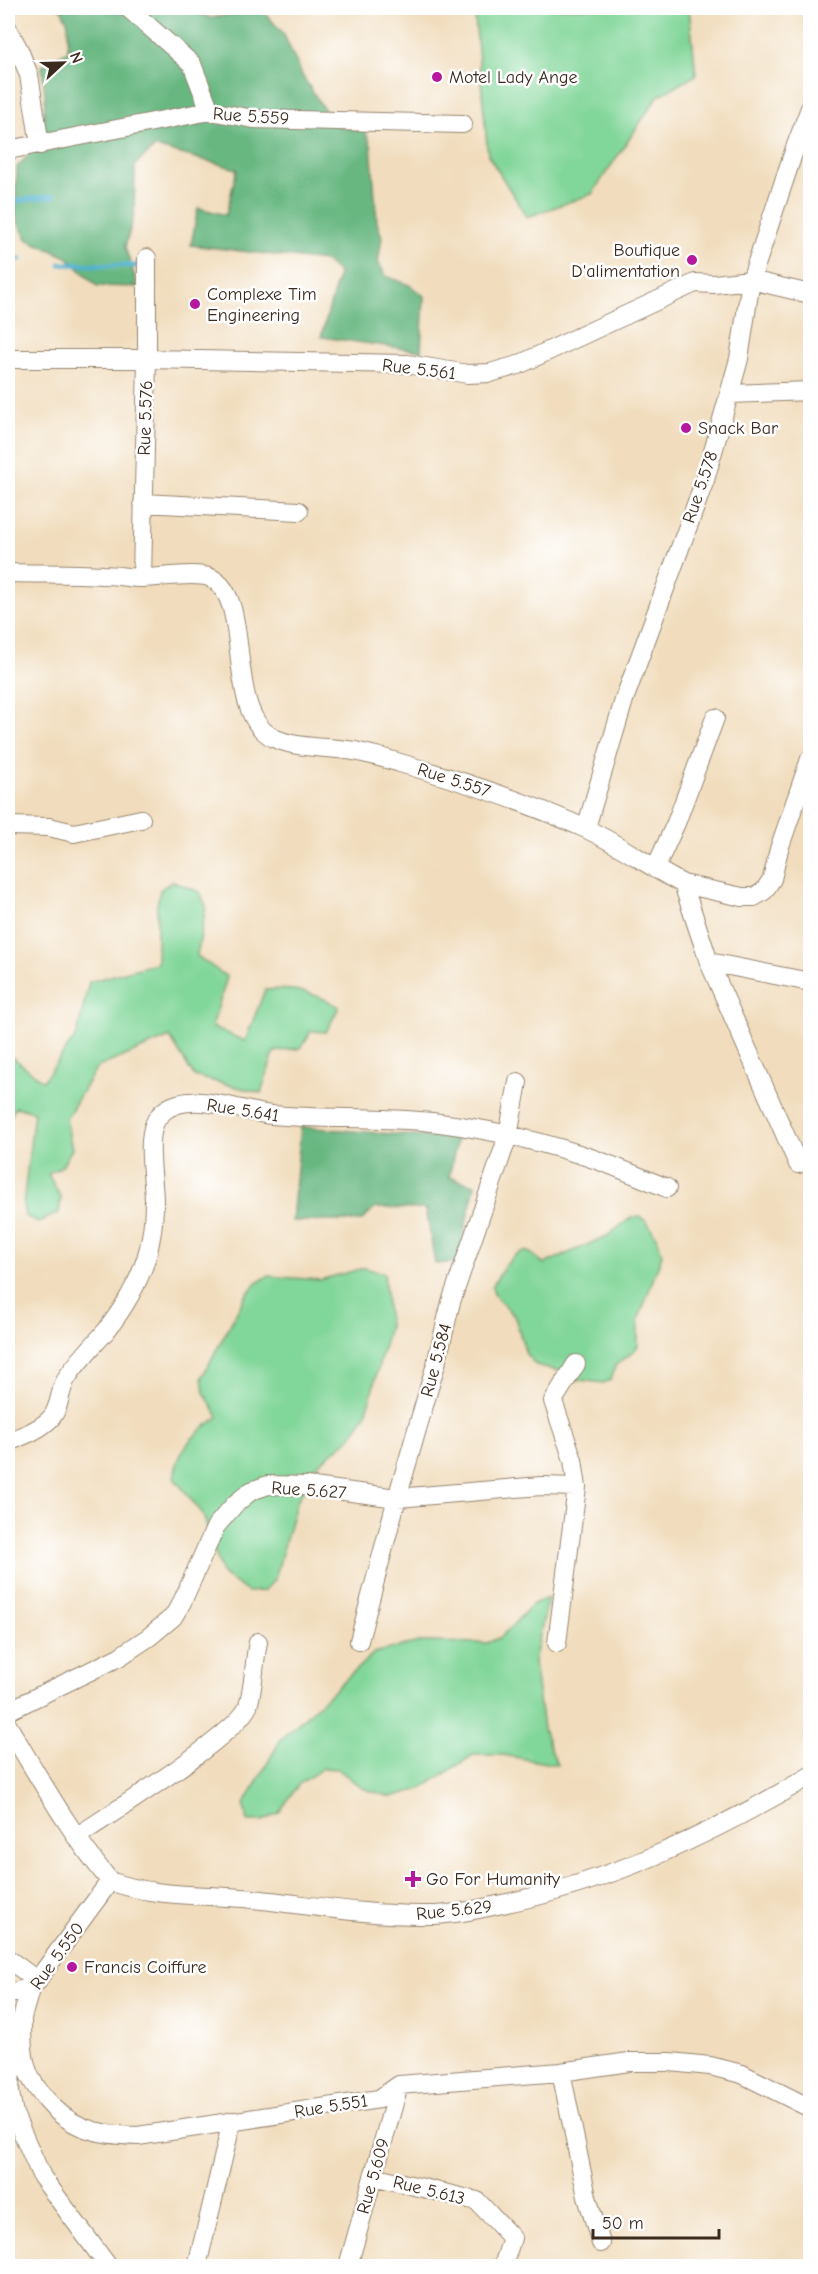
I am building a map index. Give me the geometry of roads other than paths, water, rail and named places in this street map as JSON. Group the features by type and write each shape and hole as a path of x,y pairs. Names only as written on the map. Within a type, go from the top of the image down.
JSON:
{"street":[{"path":"128,8 192,64 210,111"},
{"path":"8,29 29,75 40,145"},
{"name":"Rue 5.578","path":"586,828 624,700 705,480 739,359 752,280 810,108"},
{"name":"Rue 5.559","path":"8,150 210,111 254,119 463,124"},
{"name":"Rue 5.576","path":"141,578 147,359 147,258"},
{"name":"Rue 5.561","path":"8,359 406,364 453,373 490,373 518,364 695,283 714,284 752,280 810,294"},
{"path":"730,394 810,391"},
{"path":"143,502 299,512"},
{"name":"Rue 5.557","path":"8,573 141,578 210,577 224,589 231,604 246,696 262,732 276,740 349,750 395,761 492,792 586,828 682,884 742,897 754,897 764,891 772,879 779,849 810,759"},
{"path":"655,869 676,823 715,718"},
{"path":"8,826 49,827 74,833 141,819"},
{"path":"682,884 709,962 798,1164 810,1156"},
{"path":"709,962 810,982"},
{"name":"Rue 5.584","path":"359,1641 451,1302 508,1136 518,1082"},
{"name":"Rue 5.641","path":"8,1442 37,1429 51,1417 57,1409 66,1378 107,1329 136,1284 145,1263 151,1238 154,1203 151,1157 153,1130 158,1117 169,1107 183,1102 204,1103 234,1106 268,1115 290,1117 431,1122 508,1136 582,1155 667,1188"},
{"path":"557,1643 577,1487 573,1460 554,1401 576,1364"},
{"name":"Rue 5.627","path":"8,1711 118,1657 149,1637 172,1617 183,1602 216,1526 235,1504 251,1491 268,1485 287,1485 397,1498 541,1486 577,1487"},
{"path":"76,1837 193,1757 237,1723 248,1708 258,1642"},
{"path":"8,1725 76,1837 110,1881"},
{"name":"Rue 5.629","path":"110,1881 131,1889 152,1892 239,1897 394,1914 422,1916 464,1912 582,1885 650,1858 724,1823 810,1776"},
{"name":"Rue 5.550","path":"108,2266 42,2177 14,2114 10,2093 11,2066 22,2018 34,1985 110,1881"},
{"path":"8,1959 34,1985 8,1994"},
{"name":"Rue 5.551","path":"22,2018 27,2070 38,2090 52,2107 70,2122 92,2131 138,2136 379,2099 399,2085 561,2072 629,2062 670,2062 710,2066 742,2074 810,2108"},
{"path":"561,2072 586,2197 601,2243"},
{"name":"Rue 5.609","path":"348,2266 399,2085"},
{"path":"197,2266 232,2121"},
{"name":"Rue 5.613","path":"373,2176 477,2201 512,2238 503,2266"}],"waterway":[{"path":"8,202 54,196"},
{"path":"8,257 9,259 20,259"},
{"path":"60,264 142,266"}],"place":[{"name":"Motel Lady Ange","path":"437,77"},
{"name":"Boutique D'alimentation","path":"692,260"},
{"name":"Complexe Tim Engineering","path":"195,304"},
{"name":"Snack Bar","path":"686,428"},
{"name":"Go For Humanity","path":"413,1879"},
{"name":"Francis Coiffure","path":"72,1967"}]}
